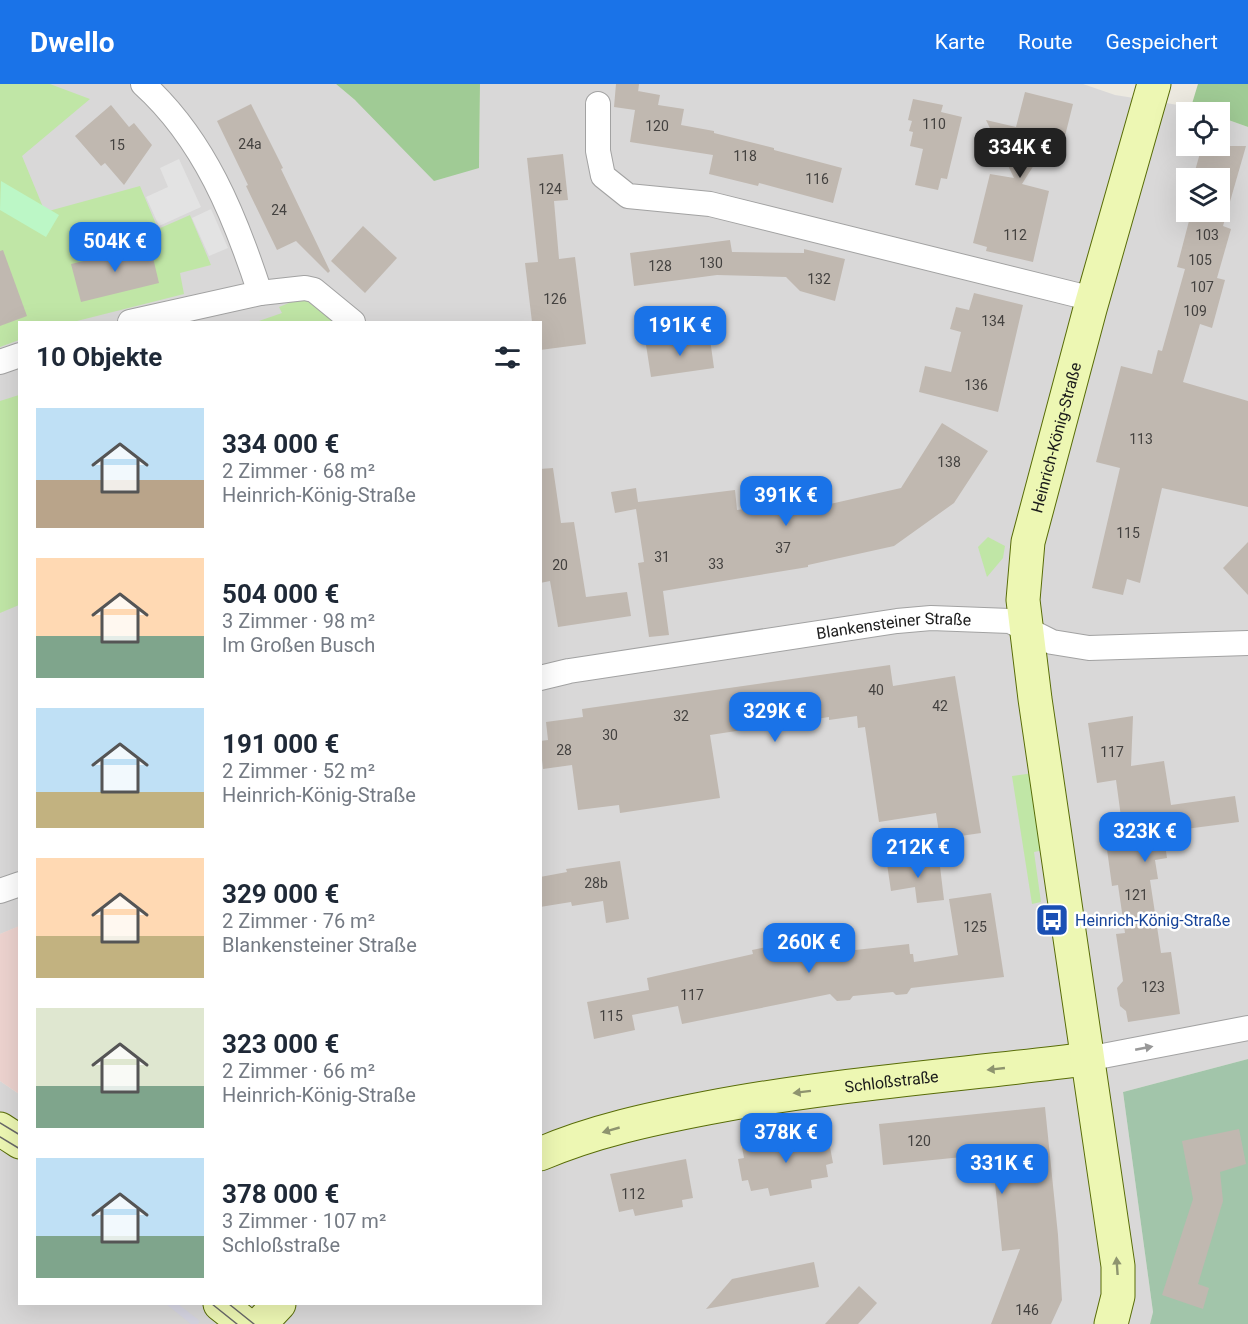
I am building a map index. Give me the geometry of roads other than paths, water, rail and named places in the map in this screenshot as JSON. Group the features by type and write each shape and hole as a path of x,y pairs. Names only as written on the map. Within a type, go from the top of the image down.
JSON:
{"main road":[{"name":"Heinrich-König-Straße","path":"1111,1324 1118,1296 1118,1266 1025,628 1023,600 1028,542 1093,298 1154,84"},
{"name":"Schloßstraße","path":"542,1153 568,1142 638,1122 779,1095 1087,1059"},
{"path":"0,1129 18,1141"},
{"path":"221,1305 245,1324"},
{"path":"260,1324 278,1305"}],"street":[{"path":"143,84 181,124 216,182 238,232 260,293"},
{"path":"598,104 598,151 603,176 628,196 710,204 1093,298"},
{"path":"134,321 260,293 304,288 314,290 352,321"},
{"path":"0,362 18,357"},
{"name":"Blankensteiner Straße","path":"542,677 569,670 897,621 931,618 1010,621 1052,642 1089,648 1248,643"},
{"path":"0,891 18,885"},
{"name":"Schloßstraße","path":"1087,1059 1248,1028"}],"tram line":[{"path":"0,1123 18,1134"},
{"path":"0,1137 18,1148"},
{"path":"213,1305 237,1324"},
{"path":"230,1305 254,1324"}],"place":[{"name":"Heinrich-König-Straße","path":"1052,920"}]}
